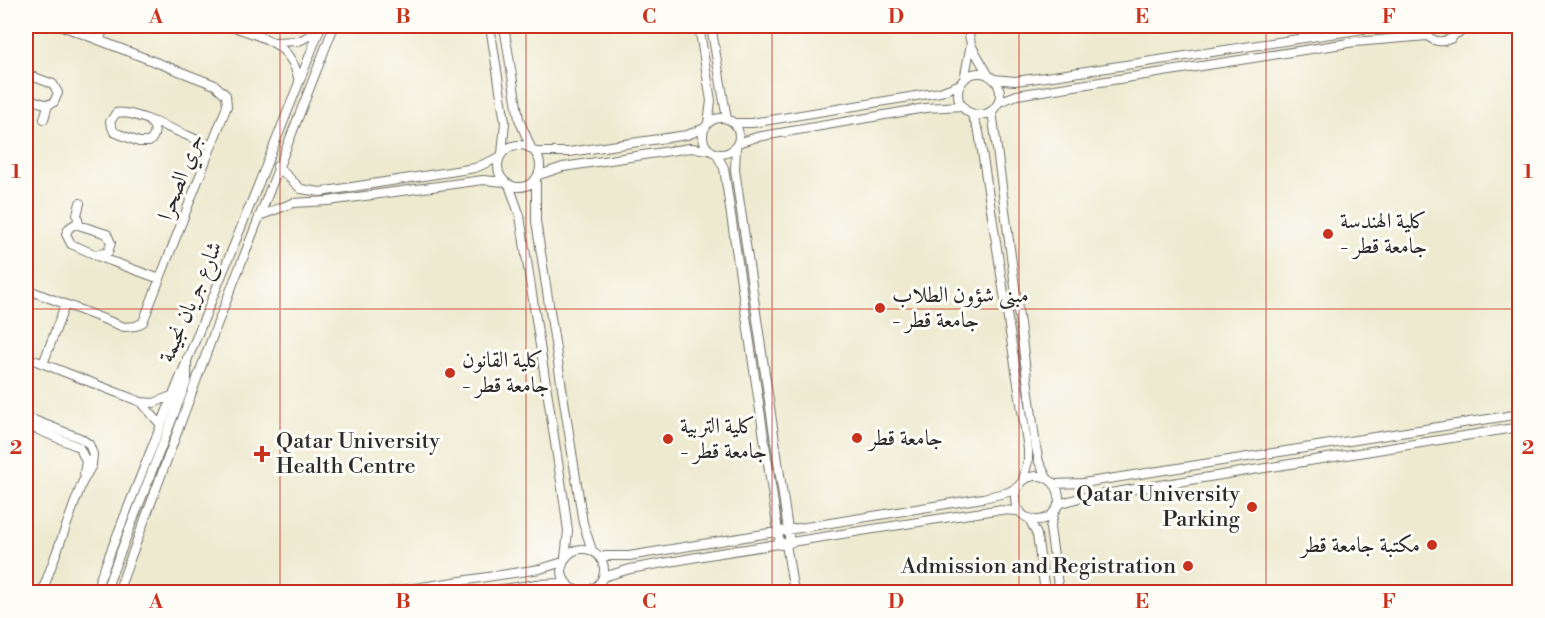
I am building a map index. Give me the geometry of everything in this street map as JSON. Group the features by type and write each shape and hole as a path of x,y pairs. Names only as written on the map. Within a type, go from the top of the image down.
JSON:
{"street":[{"name":"جري الصحرا","path":"26,290 124,327 132,327 145,318 227,106 226,95 222,89 62,26"},
{"path":"99,40 105,26"},
{"path":"231,26 273,42 288,53 299,81"},
{"name":"شارع جريان نجيمة","path":"118,592 277,166 334,26"},
{"path":"490,26 505,122 498,171 507,184 520,216 568,531 561,570 569,587"},
{"path":"489,578 487,592 536,584 569,587 582,591 598,589 603,577 604,564 592,550 583,524 536,221 540,161 519,119 504,26"},
{"path":"699,26 711,101 704,140 713,151 724,172 778,530 786,544"},
{"path":"711,26 714,50 731,121 739,130 735,170 788,528 786,544 794,592"},
{"path":"967,26 971,44 999,87 999,102"},
{"path":"277,166 294,184 314,192 475,168 518,145 534,150 569,152 687,135 719,118 752,123 940,93 979,73 1015,81 1384,26"},
{"path":"1422,26 1427,36"},
{"path":"1456,34 1460,26"},
{"path":"971,113 982,115 992,111 999,102 1017,95 1122,78 1393,37 1427,36 1436,41 1444,41 1471,26"},
{"path":"273,42 299,41 319,28"},
{"name":"شارع جريان نجيمة","path":"95,592 171,396 206,319 319,28"},
{"path":"971,44 958,95 963,106 971,113 979,132 1028,461 1015,499 1020,511 1029,518 1037,536 1045,592"},
{"path":"704,52 714,50"},
{"path":"1157,59 1157,73"},
{"path":"1120,65 1122,78"},
{"path":"27,74 56,87 58,96 48,105 44,118"},
{"path":"26,98 48,105"},
{"path":"259,216 293,203 399,192 483,180 525,187 538,177 563,167 690,148 729,152 737,145 757,137 915,110 963,106"},
{"path":"992,111 1038,459 1047,478 1059,493 1059,504 1050,528 1059,592"},
{"path":"148,121 154,128 153,137 149,142 139,142 117,134 110,126 111,119 119,112 148,121 212,146"},
{"path":"153,137 173,131"},
{"path":"421,177 424,188"},
{"path":"396,181 399,192"},
{"path":"79,224 77,215 80,203"},
{"path":"121,264 107,234 79,224 72,225 67,231 68,242 74,246 160,279"},
{"path":"96,255 105,254 111,246"},
{"path":"43,364 65,305"},
{"path":"751,349 761,347"},
{"path":"26,357 141,402 154,403 171,396"},
{"path":"105,592 187,381 187,358"},
{"path":"141,402 160,424"},
{"path":"1054,484 1083,483 1520,414"},
{"path":"26,417 41,427 92,449 93,460 82,483 42,592"},
{"path":"26,425 41,427"},
{"path":"762,425 773,425"},
{"path":"1059,504 1079,498 1520,427"},
{"path":"1028,461 1038,459"},
{"path":"599,556 628,556 991,496 1009,492 1035,476 1047,478"},
{"path":"603,577 630,569 996,510 1020,511"},
{"path":"1029,518 1042,519 1054,513"},
{"path":"388,592 546,568 564,560 577,549 592,550"},
{"path":"1039,552 1052,551"}],"place":[{"name":"كلية الهندسة - جامعة قطر","path":"1328,234"},
{"name":"مبنى شؤون الطلاب - جامعة قطر","path":"880,308"},
{"name":"كلية القانون - جامعة قطر","path":"450,373"},
{"name":"جامعة قطر","path":"857,438"},
{"name":"كلية التربية - جامعة قطر","path":"668,439"},
{"name":"Qatar University Health Centre","path":"262,454"},
{"name":"Qatar University Parking","path":"1252,507"},
{"name":"مكتبة جامعة قطر","path":"1432,545"},
{"name":"Admission and Registration","path":"1188,566"}]}
